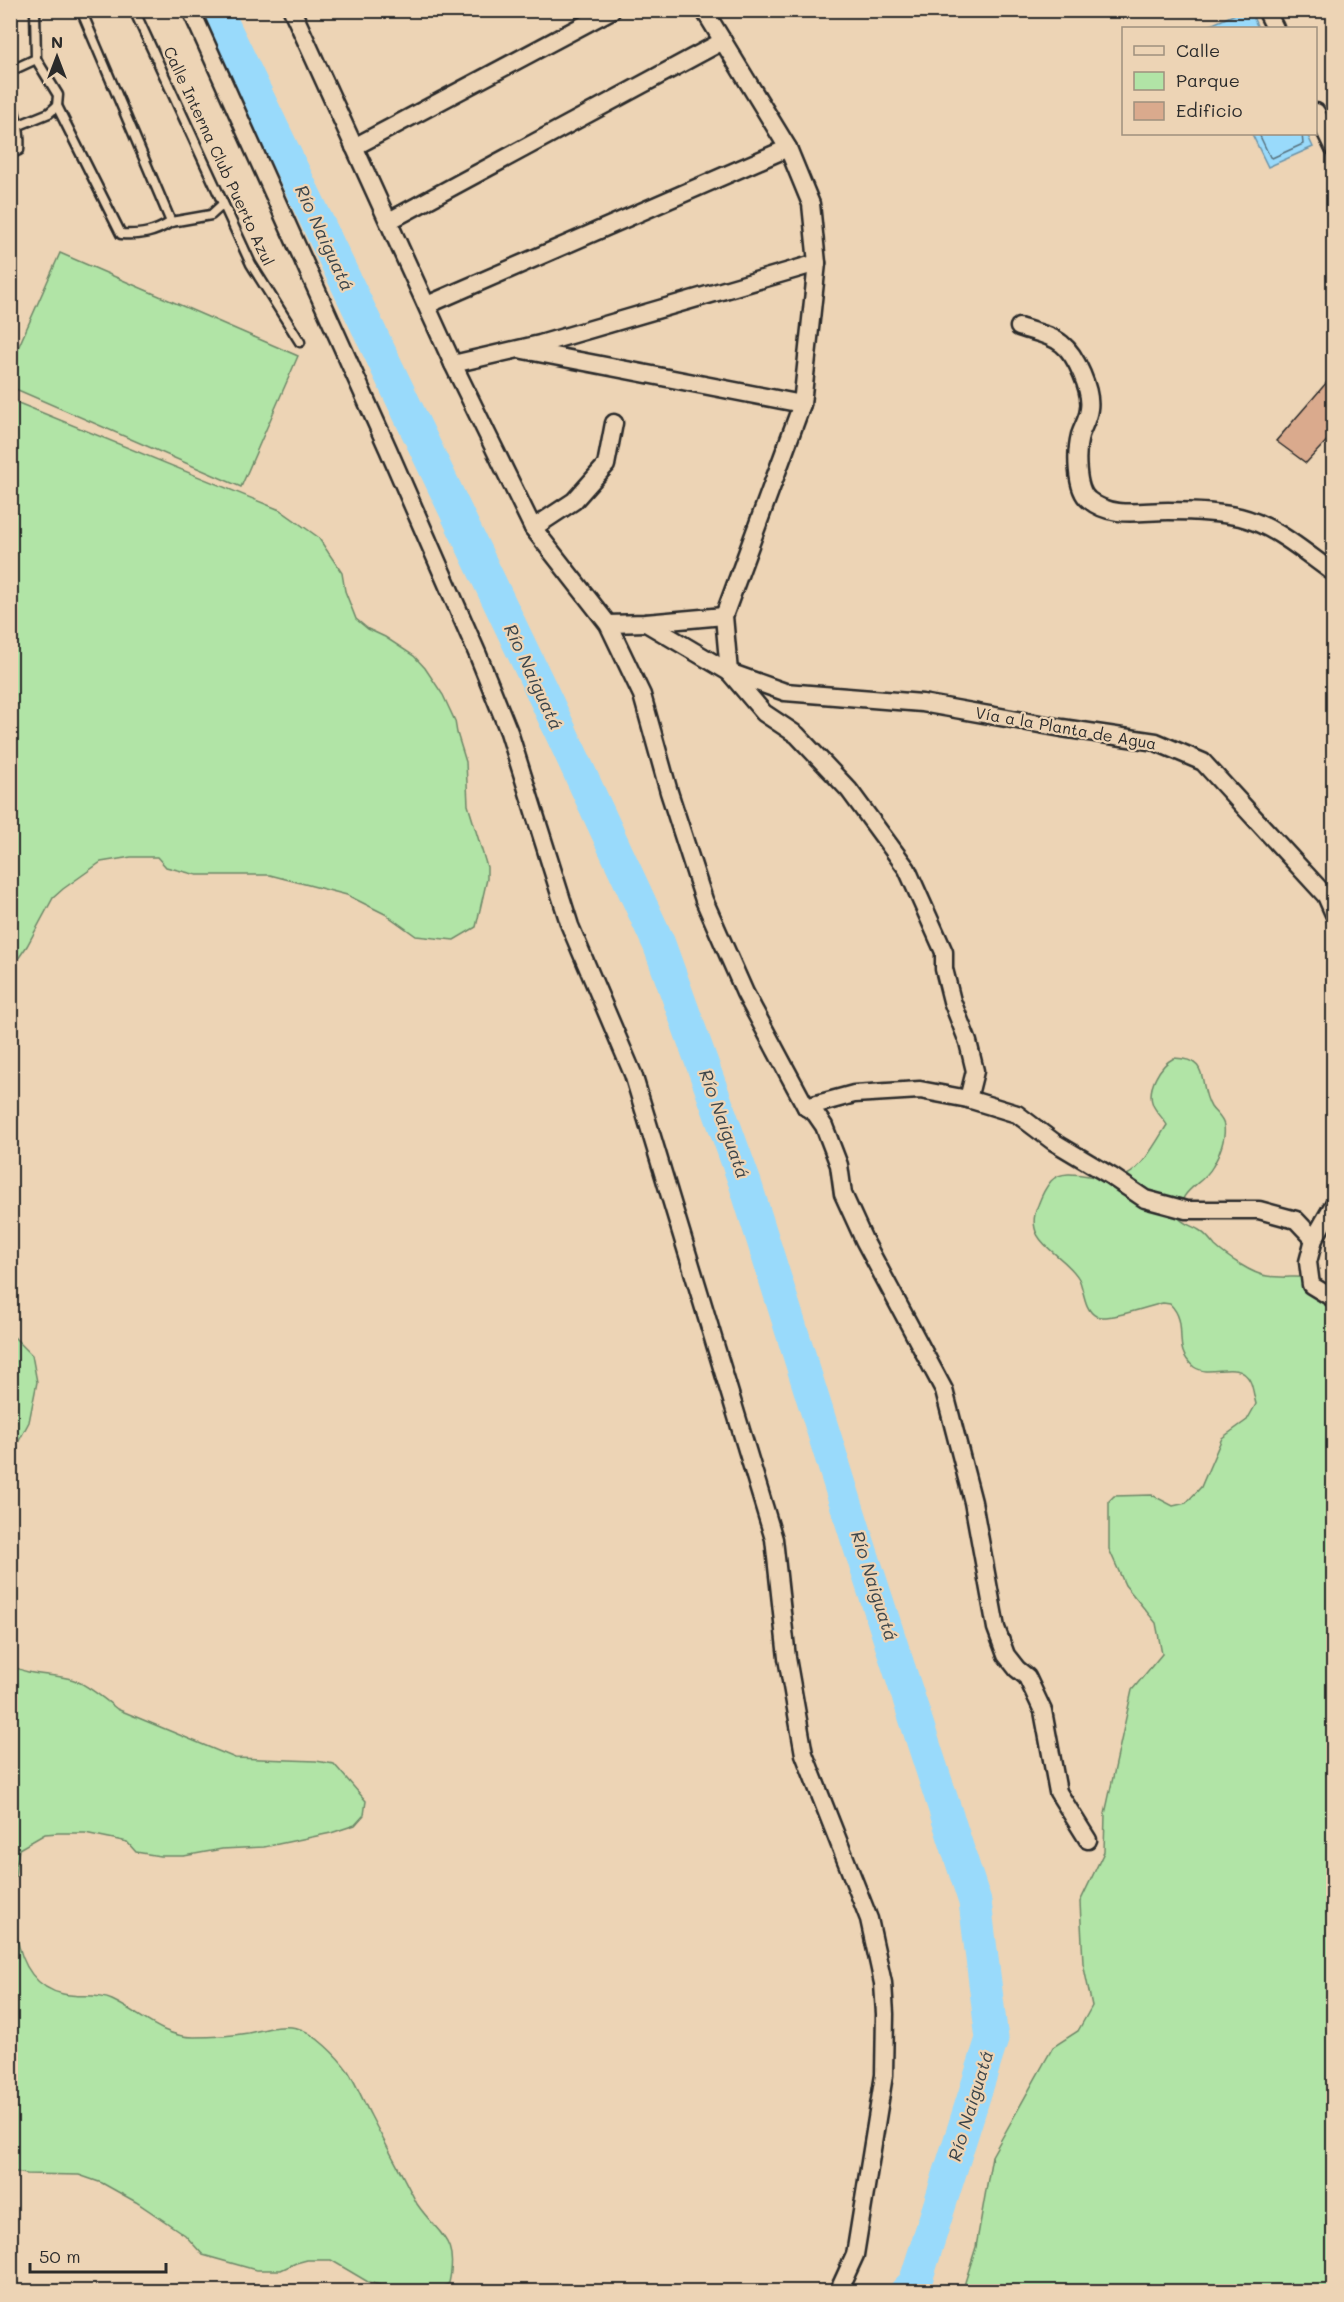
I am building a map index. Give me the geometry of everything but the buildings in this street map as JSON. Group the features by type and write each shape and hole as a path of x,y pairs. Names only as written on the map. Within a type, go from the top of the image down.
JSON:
{"street":[{"path":"191,10 388,449 509,732 570,926 633,1074 774,1539 787,1658 804,1754 869,1919 883,1983 884,2074 855,2255 838,2292"},
{"path":"292,10 453,364 533,528 608,624 642,695 669,792 704,900 745,993 806,1107 815,1113 824,1126 838,1165 843,1194 944,1390 973,1502 996,1628 1006,1655 1027,1677 1043,1711 1058,1792 1088,1840"},
{"path":"354,147 612,10"},
{"path":"704,10 788,148 811,204 817,263 802,404 724,616 729,672"},
{"path":"1266,10 1274,27"},
{"path":"389,221 723,41"},
{"path":"1317,114 1334,149"},
{"path":"427,305 788,148"},
{"path":"453,364 518,349 817,263"},
{"path":"1020,327 1050,336 1063,344 1082,375 1090,407 1080,435 1078,464 1080,485 1089,500 1111,511 1124,513 1186,511 1240,517 1282,536 1334,573"},
{"path":"518,349 802,404"},
{"path":"533,528 574,501 606,465 614,423"},
{"path":"608,624 724,616"},
{"path":"646,623 729,672 764,713 797,735 849,790 907,869 944,952 944,969 952,1001 975,1071 968,1098"},
{"name":"Vía a la Planta de Agua","path":"729,672 785,692 922,704 1155,742 1203,762 1326,896 1334,914"},
{"path":"806,1107 854,1094 920,1090 968,1098 1017,1114 1054,1142 1145,1199 1186,1210 1259,1210 1296,1220 1314,1239"},
{"path":"1334,1204 1314,1239 1308,1262 1311,1285 1334,1299"}],"lane":[{"path":"35,10 36,59 57,95 57,106 114,225 121,234 144,235 171,222 211,215 223,204"},
{"path":"81,10 171,222"},
{"name":"Calle Interna Club Puerto Azul","path":"134,10 251,264 300,342"},
{"path":"10,72 36,59"},
{"path":"10,96 17,126 21,133 18,150 10,154"},
{"path":"17,126 57,106"}],"green space":[{"path":"60,253 298,356 241,487 11,387 11,364"},
{"path":"11,400 280,510 318,537 342,573 345,591 356,619 368,629 414,656 443,695 455,721 466,762 468,805 487,867 487,879 476,927 454,940 416,936 385,914 347,895 270,875 197,875 166,867 157,857 131,857 101,862 53,898 27,946 11,969"},
{"path":"1174,1058 1186,1059 1199,1068 1207,1098 1224,1126 1222,1147 1215,1162 1208,1173 1183,1199 1179,1218 1204,1233 1226,1255 1254,1272 1276,1277 1308,1278 1333,1288 1333,2291 962,2292 976,2247 992,2156 1053,2047 1078,2031 1092,2006 1083,1963 1080,1902 1104,1852 1105,1814 1132,1690 1162,1654 1156,1623 1125,1585 1109,1549 1109,1501 1114,1496 1152,1495 1173,1506 1186,1503 1201,1487 1222,1438 1247,1420 1256,1404 1251,1383 1245,1374 1231,1370 1201,1370 1187,1360 1181,1344 1179,1320 1170,1304 1163,1303 1102,1317 1092,1313 1087,1305 1079,1279 1046,1246 1035,1229 1034,1218 1040,1199 1051,1181 1058,1176 1077,1174 1118,1178 1133,1171 1144,1160 1167,1125 1153,1105 1151,1092 1153,1085 1159,1072"},
{"path":"11,1334 32,1355 37,1382 29,1422 11,1456"},
{"path":"10,1664 33,1673 74,1680 117,1709 235,1758 316,1761 334,1764 366,1801 364,1815 355,1825 331,1833 264,1847 222,1849 184,1856 160,1856 136,1852 127,1842 85,1833 45,1834 19,1849 14,1889 16,1934 21,1954 31,1972 44,1986 63,1994 112,2000 172,2033 182,2036 214,2037 291,2027 311,2034 332,2052 348,2071 417,2204 449,2247 451,2268 449,2283 439,2290 368,2282 331,2260 307,2260 281,2270 256,2270 203,2255 185,2235 136,2202 102,2183 79,2175 26,2174 11,2171"}],"water":[{"path":"1250,10 1258,27 1206,27 1242,11"},
{"path":"1252,135 1307,135 1313,147 1268,167"}],"waterway":[{"name":"Río Naiguatá","path":"216,10 546,700 659,944 745,1183 975,1902 992,2039 915,2283 906,2292"}]}
